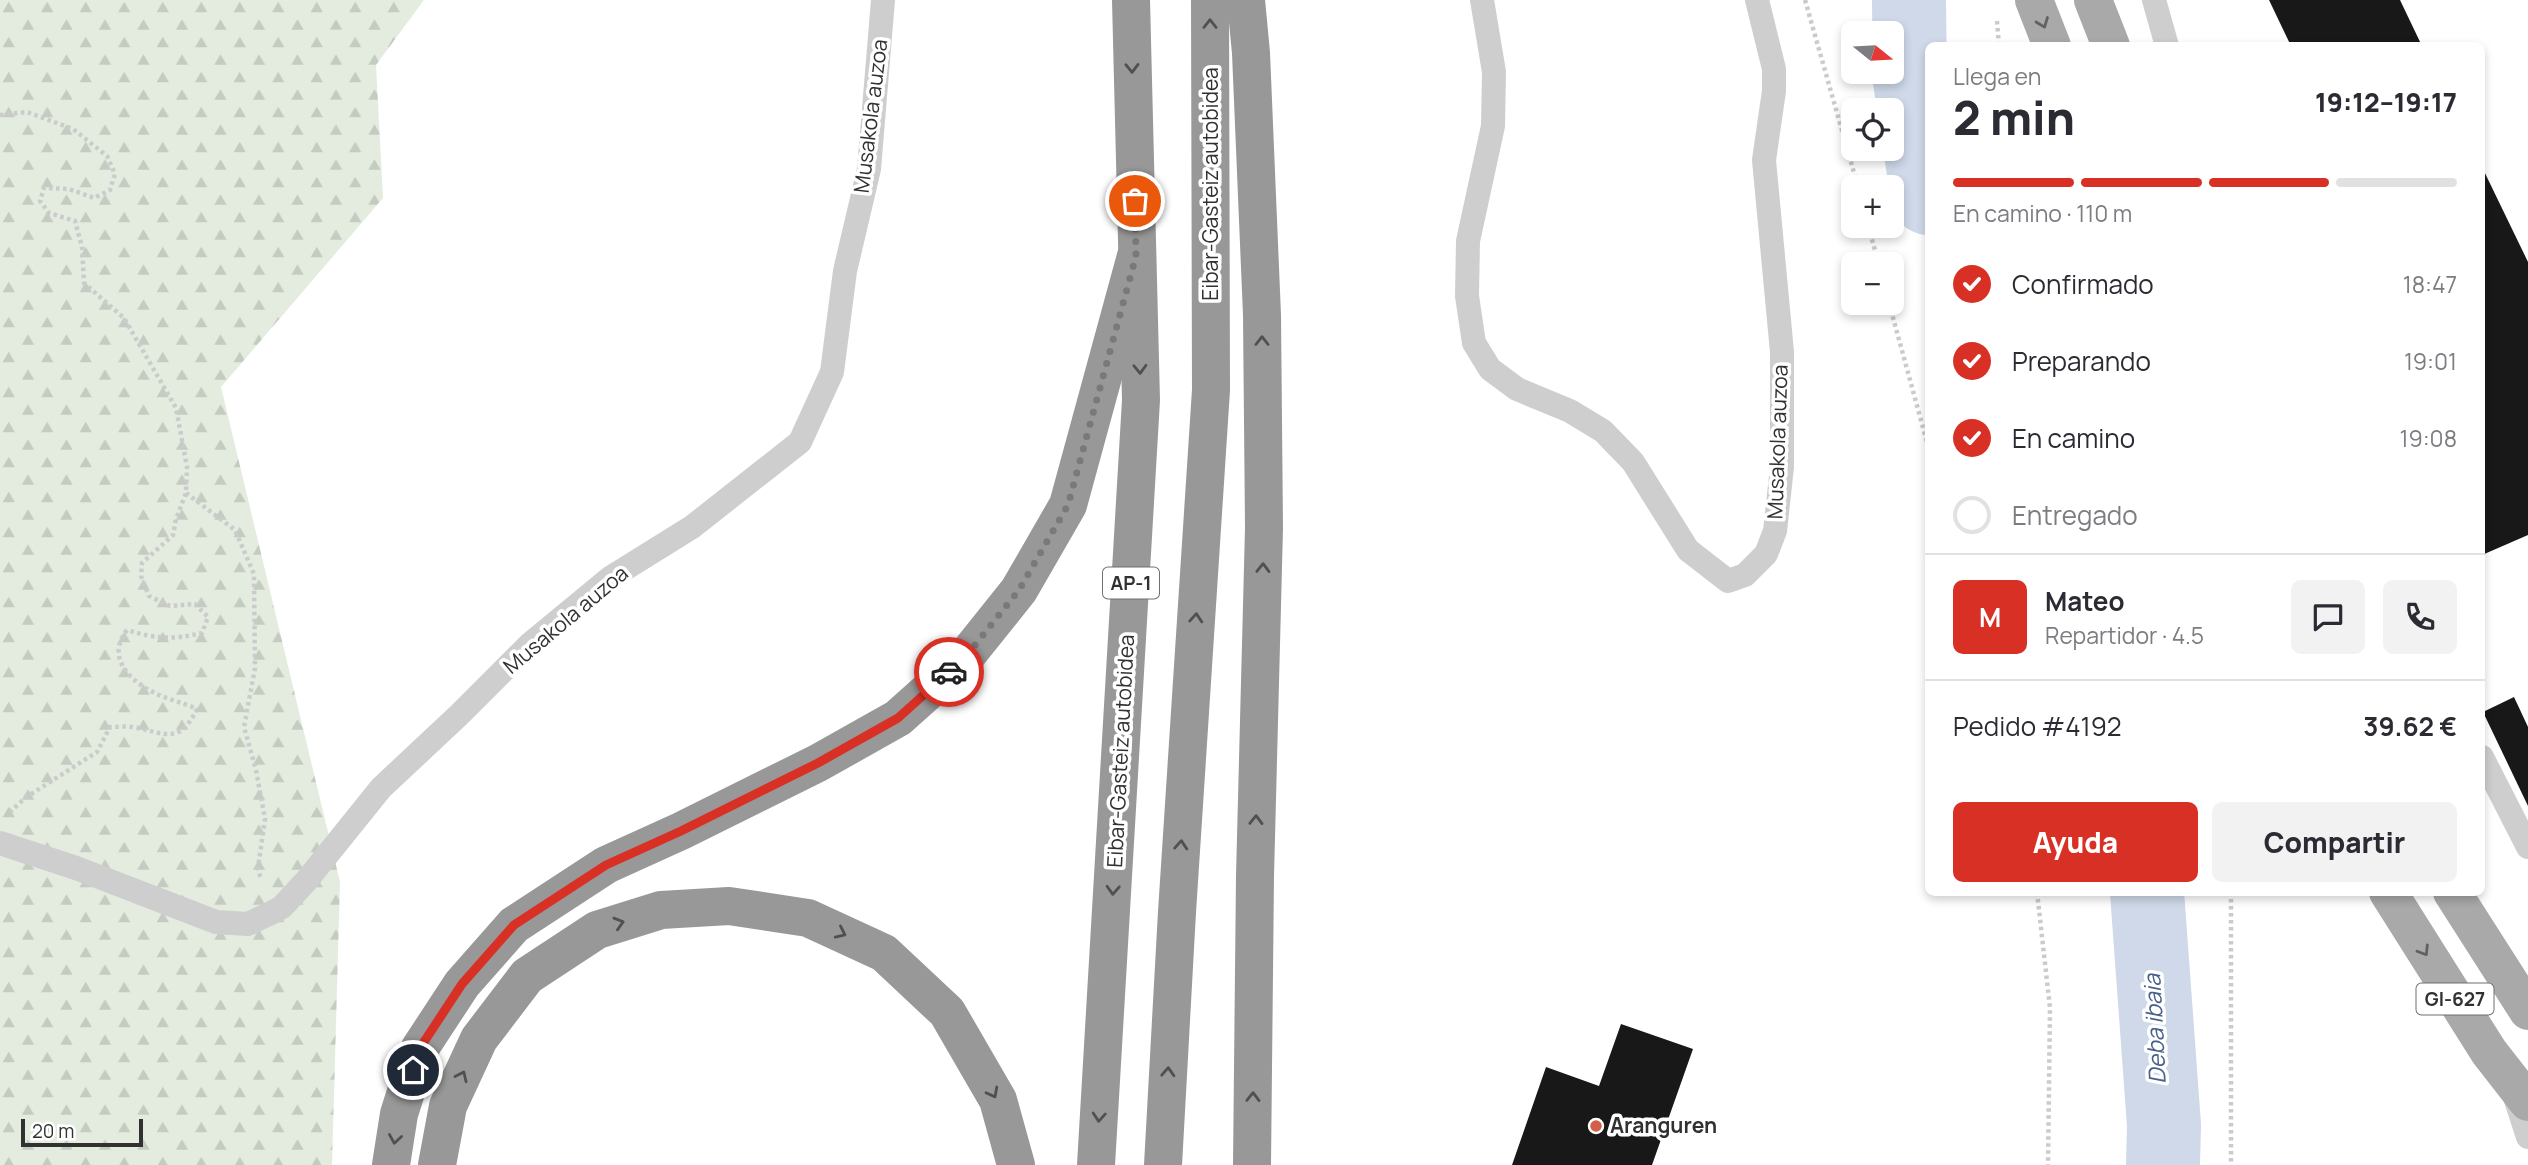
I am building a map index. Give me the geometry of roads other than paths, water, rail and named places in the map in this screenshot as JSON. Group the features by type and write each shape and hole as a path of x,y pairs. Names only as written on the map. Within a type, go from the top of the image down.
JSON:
{"highway":[{"name":"Eibar-Gasteiz autobidea","path":"1096,1165 1141,400 1131,0"},
{"name":"Eibar-Gasteiz autobidea","path":"1163,1165 1211,390 1210,0"},
{"path":"1246,0 1251,53 1262,315 1264,515 1255,876 1252,1165"},
{"path":"391,1165 399,1114 420,1048 462,984 514,925 606,865 806,769 898,718 963,660 1019,590 1068,505 1136,256"},
{"path":"436,1165 448,1106 479,1039 527,976 597,930 661,910 729,906 808,918 884,953 947,1012 998,1100 1016,1165"}],"main road":[{"path":"2034,0 2050,42"},
{"path":"2093,0 2109,42"},
{"name":"GI-627","path":"2391,896 2489,1052 2519,1090"},
{"name":"GI-627","path":"2455,896 2528,1011"}],"lane":[{"name":"Musakola auzoa","path":"0,843 154,897 216,922 248,924 271,913 282,906 307,880 382,788 530,644 610,578 692,527 800,442 832,372 845,271 869,169 883,0"},
{"name":"Musakola auzoa","path":"1482,0 1494,72 1493,126 1468,241 1467,296 1474,343 1490,369 1517,389 1570,411 1603,431 1633,462 1688,550 1728,581 1745,575 1766,554 1775,531 1782,467 1782,352 1764,160 1774,92 1774,69 1757,0"},
{"path":"2154,0 2166,42"},
{"path":"2485,763 2528,847"},
{"path":"2519,1090 2528,1137"}],"waterway":[{"name":"Deba ibaia","path":"1909,0 1910,81 1925,178"},
{"name":"Deba ibaia","path":"2147,896 2164,1125 2163,1165"}],"place":[{"name":"Aranguren","path":"1596,1126"}]}
